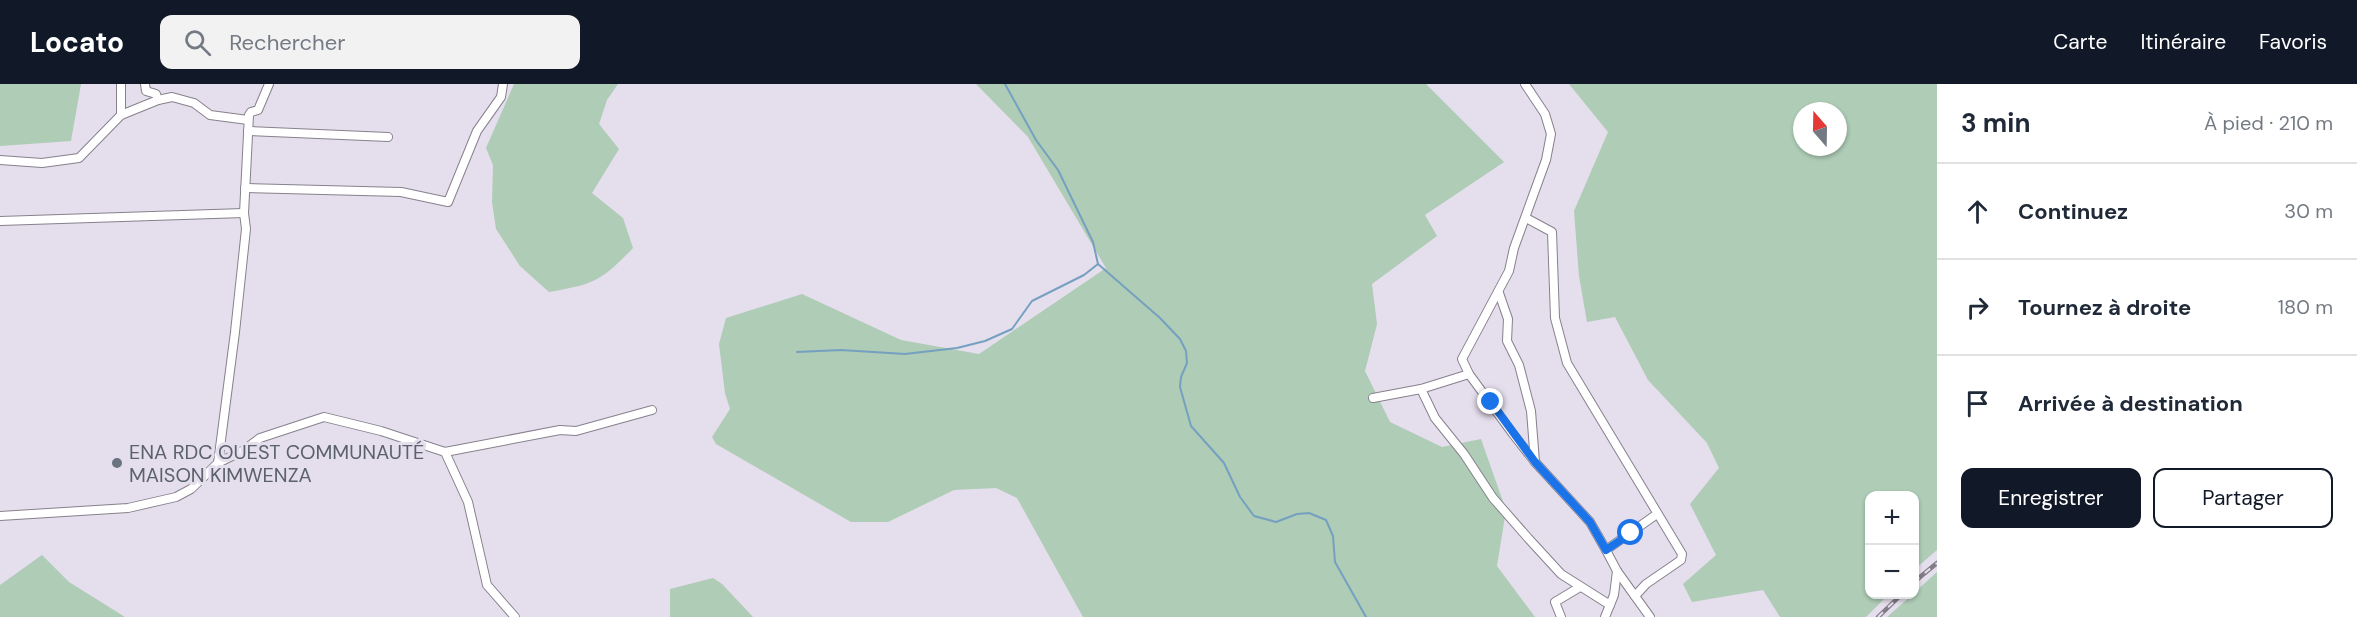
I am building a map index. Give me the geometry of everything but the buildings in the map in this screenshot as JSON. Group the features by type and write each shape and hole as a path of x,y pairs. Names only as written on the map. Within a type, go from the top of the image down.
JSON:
{"street":[{"path":"121,84 121,115"},
{"path":"145,84 146,91 156,94 158,100"},
{"path":"218,463 236,332 246,229 244,213 250,112 258,110 269,84"},
{"path":"245,188 400,192 448,202 477,130 501,97 503,84"},
{"path":"1525,84 1539,103 1551,134 1541,176 1514,248 1509,271 1462,359 1469,374 1535,462 1590,522 1617,571 1650,617"},
{"path":"0,160 42,163 79,158 121,115 158,100 173,97 194,103 210,115 249,120"},
{"path":"248,131 388,137"},
{"path":"0,221 244,213"},
{"path":"1526,218 1552,232 1555,318 1567,363 1682,557 1646,584 1635,596"},
{"path":"1498,293 1509,319 1507,341 1519,365 1531,411 1535,462"},
{"path":"1373,398 1421,389 1469,374"},
{"path":"1421,389 1435,418 1464,454 1493,498 1556,569 1610,605"},
{"path":"0,516 128,508 176,497 191,489 218,463 267,435 324,417 381,431 445,452 560,430 576,432 652,410"},
{"path":"445,452 468,502 487,585 514,617"},
{"path":"1606,550 1657,514"},
{"path":"1605,617 1614,595 1617,571"},
{"path":"1561,617 1555,602 1580,587"}],"green space":[{"path":"0,84 81,84 71,141 0,146"},
{"path":"514,84 618,84 607,100 599,124 619,149 592,193 623,218 633,248 613,268 587,283 549,292 520,266 496,229 492,202 493,165 486,148"},
{"path":"976,84 1426,84 1504,162 1425,215 1437,236 1372,284 1377,324 1365,371 1390,422 1442,447 1481,439 1506,510 1497,566 1535,617 1083,617 1017,498 996,488 954,490 888,522 851,522 716,444 712,437 730,409 725,393 719,344 726,318 802,294 901,340 979,354 1106,268 1028,137"},
{"path":"1569,84 1937,84 1937,550 1919,566 1919,491 1865,491 1865,599 1884,599 1866,617 1780,617 1763,590 1692,602 1683,584 1716,555 1690,504 1719,468 1707,443 1648,380 1615,317 1587,322 1579,276 1574,211 1608,132"},
{"path":"42,555 69,582 125,617 0,617 0,585"},
{"path":"1937,572 1937,617 1887,617 1907,599 1919,599 1919,588"},
{"path":"713,578 722,584 753,617 670,617 670,589"}],"waterway":[{"path":"1005,84 1036,140 1058,170 1093,242 1098,264 1160,318 1180,339 1186,351 1187,363 1181,377 1180,387 1191,426 1224,463 1240,497 1254,516 1276,522 1297,514 1309,513 1326,520 1333,536 1335,562 1366,617"},
{"path":"797,352 841,350 905,354 957,348 985,341 1012,329 1032,301 1084,275 1098,264"}],"railway":[{"path":"1919,578 1937,563"},
{"path":"1878,617 1897,599"}],"place":[{"name":"ENA RDC OUEST COMMUNAUTÉ MAISON KIMWENZA","path":"117,463"}],"route":[{"path":"1491,402 1535,462 1590,522 1606,550 1631,533"}]}
